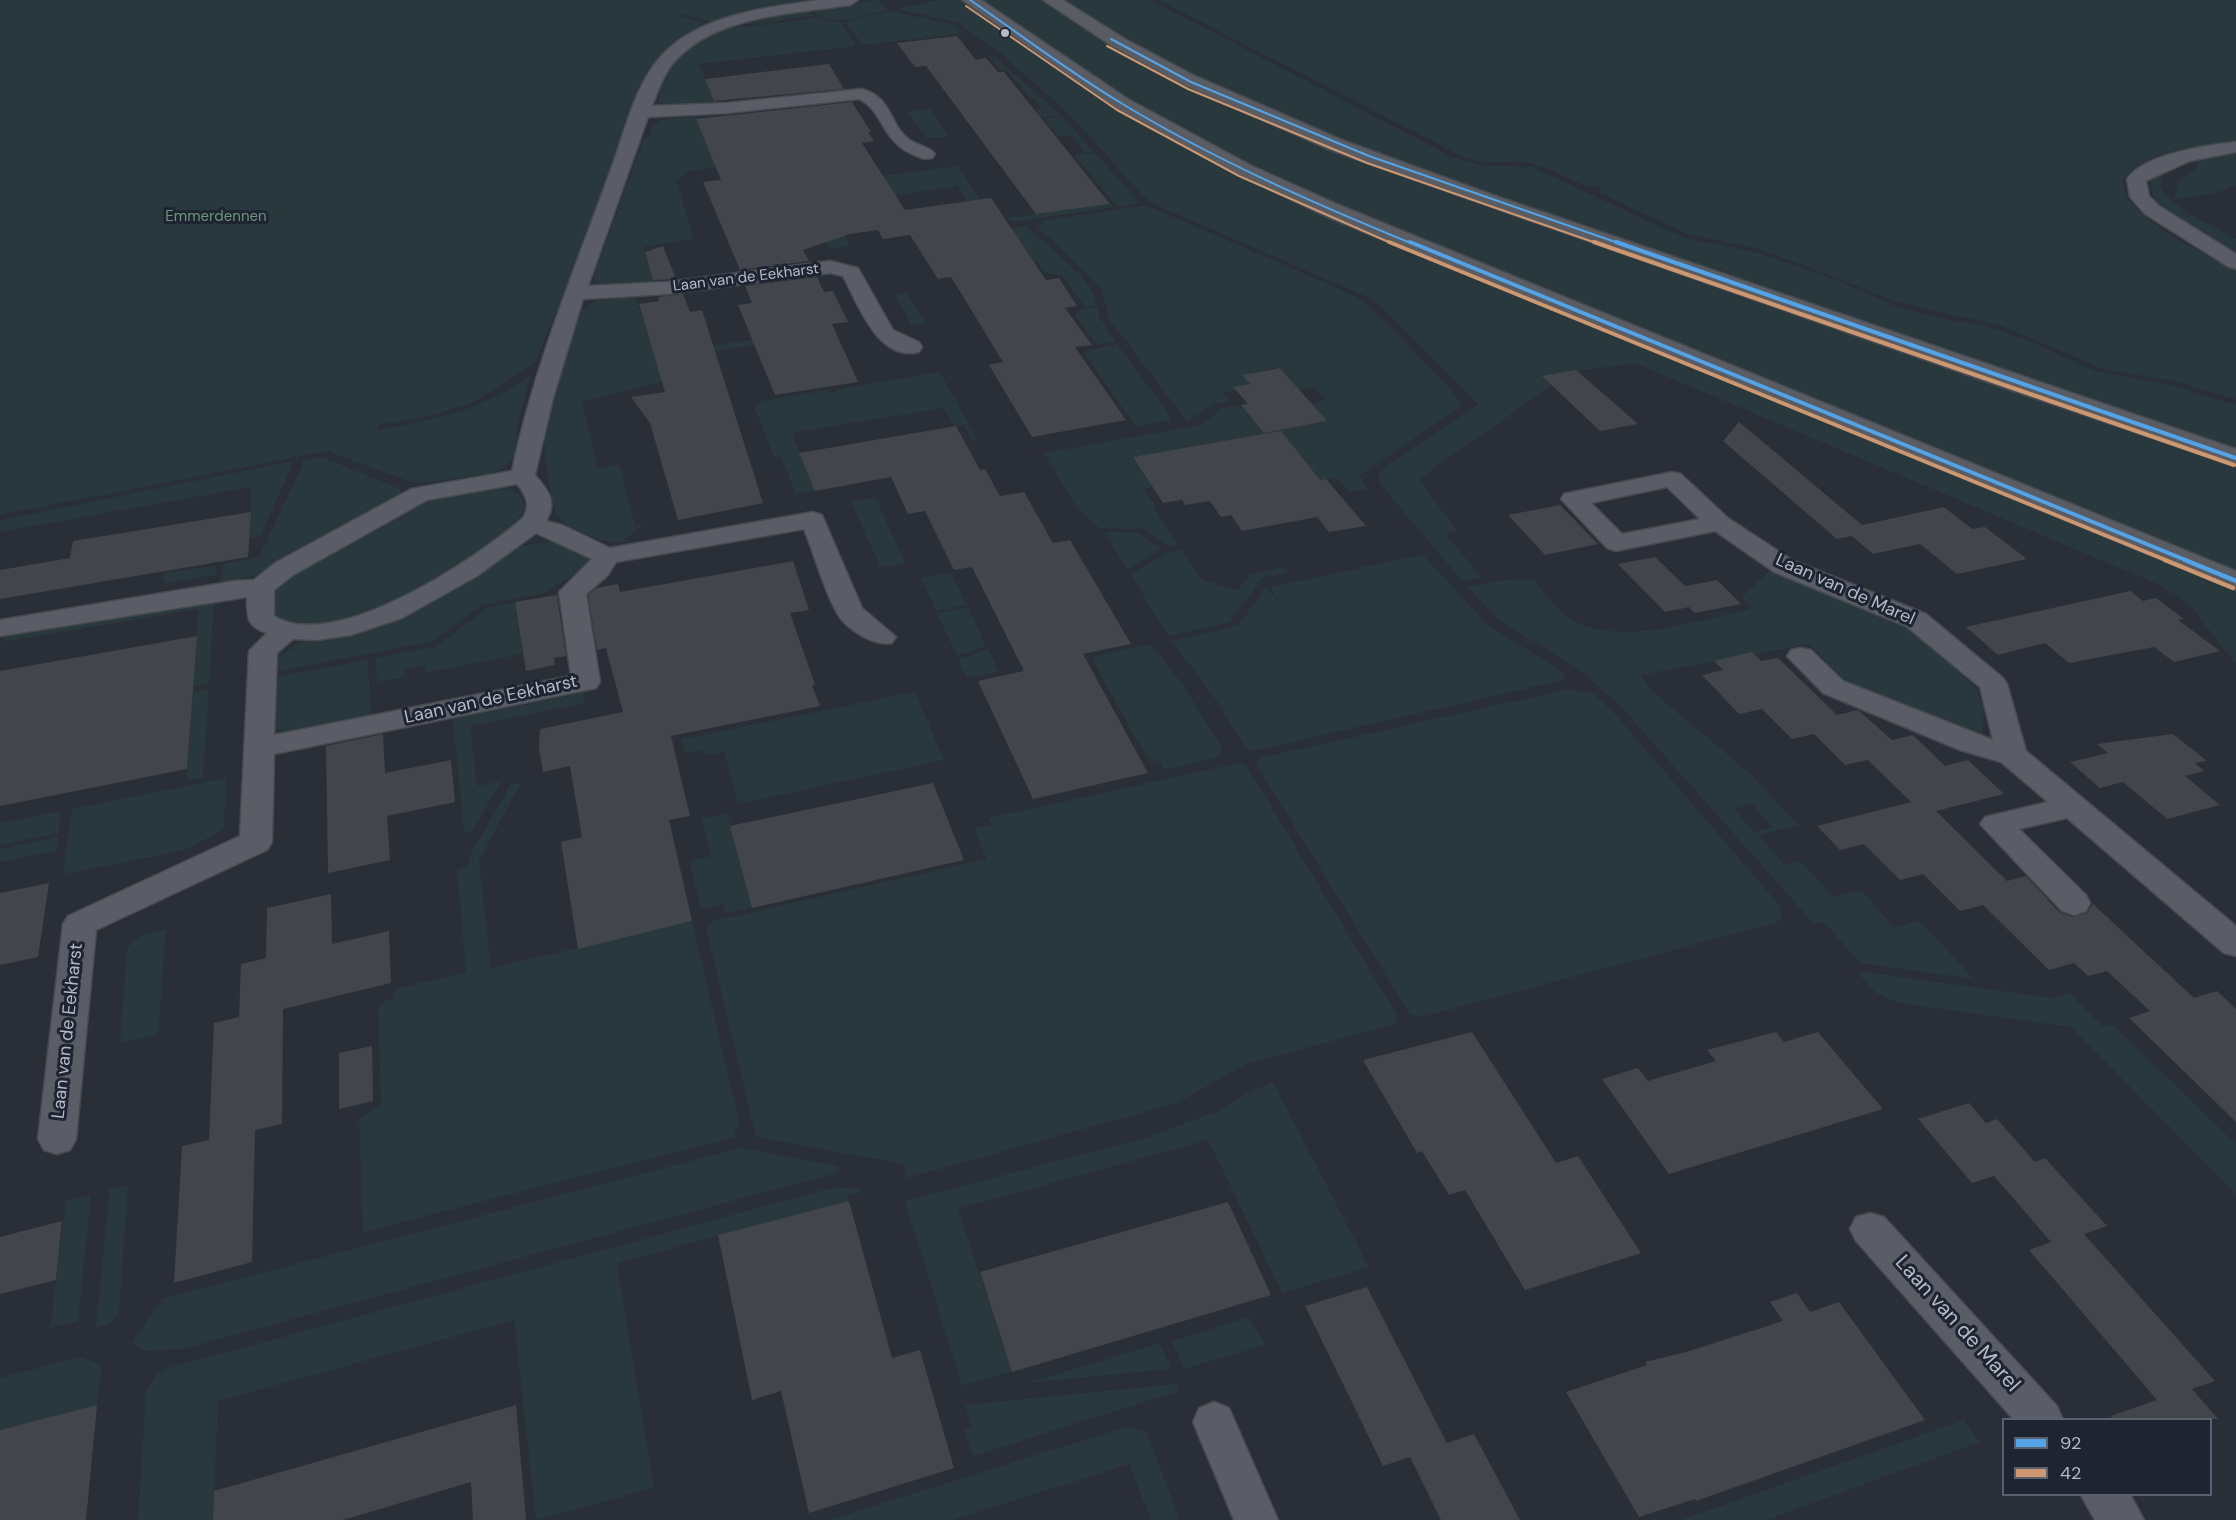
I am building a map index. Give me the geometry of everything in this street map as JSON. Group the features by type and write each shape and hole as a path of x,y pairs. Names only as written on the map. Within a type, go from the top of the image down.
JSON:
{"street":[{"path":"523,476 533,421 576,293 641,112 668,57 692,39 723,26 760,15 850,0"},
{"path":"970,0 1121,103 1243,169 1330,210 2236,581"},
{"path":"1051,0 1131,51 1191,82 1323,139 1563,225 2236,458"},
{"path":"641,112 707,110 862,94 874,100 902,143 926,154"},
{"path":"2236,147 2192,154 2156,165 2136,179 2140,197 2152,210 2236,263"},
{"name":"Laan van de Eekharst","path":"576,293 667,288 830,267 851,272 884,334 912,347"},
{"path":"261,588 260,618 268,626 285,632 316,632 378,620 512,543 533,525 540,511 538,494 523,476"},
{"path":"0,628 235,589 261,588 284,569 420,494 523,476"},
{"name":"Laan van de Marel","path":"1719,523 1616,543 1573,499 1672,479 1719,523 1783,566 1916,620 1993,684 2012,755"},
{"path":"533,525 553,530 607,556 813,520 850,612 882,637"},
{"name":"Laan van de Eekharst","path":"259,747 586,682 572,592 599,569 607,556"},
{"name":"Laan van de Eekharst","path":"57,1139 80,924 256,842 263,651 285,632"},
{"path":"1801,656 1833,687 1970,743 2012,755 2236,944"},
{"path":"2074,806 1996,824 2074,903"},
{"name":"Laan van de Marel","path":"1870,1229 2041,1418"},
{"path":"1214,1422 1257,1520"},
{"path":"2104,1496 2122,1520"}],"green space":[{"name":"Emmerdennen","path":"0,0 810,1 720,24 683,14 680,16 713,26 667,51 651,69 612,164 566,290 535,362 472,403 429,416 378,425 377,430 458,412 495,397 531,375 518,421 515,456 501,470 426,483 411,482 327,451 0,515"},
{"path":"876,0 883,3 888,10 838,20 820,16 812,10"},
{"path":"937,0 959,0 1002,33 1007,32 1130,113 1259,183 2236,586 2236,664 2187,602 2162,586 1635,363 1563,373 1551,386 1419,479 1457,531 1446,534 1482,578 1463,582 1381,485 1378,476 1383,469 1478,404 1374,300 1149,202 1070,115 1004,56 958,23 897,9"},
{"path":"976,0 1045,0 1208,93 2236,464 2236,576 2033,488 1398,232 1243,163 1135,105 1007,17"},
{"path":"1056,0 1151,0 1454,158 1487,166 1532,167 1682,237 1758,253 1839,281 1896,306 1933,317 1986,326 2034,343 2094,371 2175,386 2236,405 2236,451 1344,143 1207,86"},
{"path":"1159,0 2236,0 2236,142 2190,148 2160,155 2133,169 2123,180 2128,198 2149,220 2178,239 2236,270 2236,400 2179,382 2103,369 2002,326 1898,302 1760,249 1687,234 1598,192 1603,189 1601,188 1585,185 1539,165 1465,158"},
{"path":"808,10 814,16 742,25"},
{"path":"889,11 952,24 965,33 862,45 846,22"},
{"path":"815,18 841,22 857,46 699,64 718,104 668,106 659,102 660,88 666,74 676,61 703,39 718,31 733,27"},
{"path":"994,56 1061,115 1040,118 1032,110 1042,109 1034,98 1030,98 1006,70 1000,70 989,57"},
{"path":"930,109 948,135 946,137 927,138 907,112"},
{"path":"1062,116 1094,152 1085,153 1071,135 1059,137 1044,119"},
{"path":"696,117 736,164 690,171 676,180 694,239 643,247 656,283 600,284 594,278 595,272 644,138 650,138 654,125 659,122 673,118"},
{"path":"2236,152 2236,185 2219,192 2174,200 2179,180 2195,170 2199,163 2174,168 2161,179 2161,186 2172,201 2185,209 2182,210 2236,239 2236,255 2181,224 2168,214 2157,203 2151,191 2151,178 2183,162"},
{"path":"1095,153 1140,203 1117,207 1074,155"},
{"path":"957,166 981,200 967,202 957,186 830,206 850,246 830,249 800,191 809,186"},
{"path":"1110,204 1114,207 1012,222 1007,218"},
{"path":"1146,205 1342,290 1364,302 1436,374 1462,406 1359,476 1368,489 1348,492 1336,477 1316,481 1133,457 1152,487 1144,489 1178,544 1168,546 1144,529 1099,528 1078,510 1044,453 1200,425 1223,408 1241,405 1252,419 1261,418 1273,431 1326,421 1311,403 1326,400 1314,387 1299,390 1278,367 1243,375 1250,384 1234,387 1236,390 1223,393 1230,402 1214,404 1187,422 1109,318 1101,288 1037,226 1046,220"},
{"path":"1026,226 1081,275 1093,292 1096,305 1085,307 1062,276 1045,273 1037,261 1033,261 1010,228"},
{"path":"907,293 925,323 911,325 895,294"},
{"path":"635,296 660,370 678,351 834,327 836,333 695,354 675,379 582,401 598,468 619,465 635,525 644,524 620,543 601,540 570,527 556,516 547,474 544,439 551,396 581,312 595,301"},
{"path":"1097,307 1099,316 1116,342 1097,345 1074,315 1082,309"},
{"path":"1117,344 1169,414 1170,420 1136,427 1083,352"},
{"path":"940,372 978,441 973,442 964,425 955,427 944,408 792,433 815,491 796,494 781,456 774,457 754,407 762,401 828,390 830,394 837,392 836,389"},
{"path":"321,457 399,488 402,495 269,569 253,576 220,583 223,564 259,557 303,464 302,460"},
{"path":"294,461 260,537 250,539 251,487 0,532 0,520"},
{"path":"501,487 516,492 523,500 523,514 518,524 498,542 411,594 378,610 344,620 310,623 277,617 273,603 275,591 293,571 420,501"},
{"path":"875,497 905,563 881,568 851,502"},
{"path":"1104,532 1139,533 1161,549 1128,570"},
{"path":"554,541 592,558 593,563 544,593 483,605 431,642 272,672 280,656 301,642 385,625 517,547"},
{"path":"1182,550 1202,580 1237,590 1250,574 1284,567 1288,572 1262,578 1230,622 1168,636 1131,575 1166,553"},
{"path":"1423,555 1489,626 1560,670 1565,675 1564,680 1253,751 1246,748 1216,700 1172,641 1238,626 1266,586 1285,609 1270,587 1357,569 1360,571 1358,568"},
{"path":"216,566 216,575 164,583 163,576 168,572"},
{"path":"1771,569 1898,621 1925,639 1977,690 1984,710 1982,737 1866,694 1845,681 1809,644 1641,675 1654,693 1752,775 1798,825 1758,835 1784,864 1800,861 1834,897 1861,890 1895,928 1919,920 1974,979 1860,963 1824,922 1814,924 1621,707 1580,670 1497,619 1468,587 1504,580 1533,579 1563,613 1582,624 1604,630 1628,632 1654,630 1750,609 1742,597","holes":["1752,804 1772,827 1754,832 1734,809"]},
{"path":"951,573 967,605 936,611 921,578"},
{"path":"214,599 209,684 193,687 198,609 3,642 5,633"},
{"path":"515,602 523,654 425,673 425,665 405,669 405,677 377,682 375,658 436,647 487,608"},
{"path":"968,607 986,646 957,656 937,613"},
{"path":"1151,644 1183,685 1221,746 1221,753 1216,758 1164,770 1159,762 1146,757 1092,659 1096,658 1095,656"},
{"path":"988,649 999,672 967,678 958,660"},
{"path":"368,660 371,720 291,734 272,727 271,678"},
{"path":"209,689 203,778 187,781 192,699 169,696"},
{"path":"1569,689 1594,694 1616,715 1781,907 1782,919 1775,923 1422,1017 1409,1013 1256,764 1260,758"},
{"path":"915,692 944,760 738,804 724,752 705,755 704,749 685,753 681,739"},
{"path":"583,693 585,703 470,726 477,786 502,781 471,832 464,833 453,719"},
{"path":"1238,763 1247,766 1397,1015 1395,1024 1246,1064 1177,1103 907,1178 903,1164 756,1137 706,928 713,921 986,859 974,828 992,824 989,818"},
{"path":"226,778 224,829 185,850 63,874 72,809"},
{"path":"521,783 479,860 491,968 692,921 740,1126 734,1131 735,1137 363,1232 359,1119 371,1112 371,1108 381,1106 378,1007 384,1004 384,1001 395,998 394,989 466,972 457,869 468,867 469,857 511,784"},
{"path":"61,811 59,833 0,845 0,823"},
{"path":"727,813 752,907 725,913 723,904 701,909 689,861 711,856 702,819"},
{"path":"58,837 56,851 0,862 0,849"},
{"path":"166,929 158,1035 120,1043 127,949 135,940 144,935"},
{"path":"1856,971 2053,998 2070,993 2102,1026 2112,1024 2236,1144 2236,1194 2071,1027 1898,1003 1876,993"},
{"path":"1273,1082 1369,1267 1282,1293 1208,1140 958,1209 1012,1371 962,1386 905,1201 1148,1137 1218,1111 1249,1092"},
{"path":"741,1148 838,1166 840,1172 182,1349 146,1351 131,1342 147,1322 147,1316 154,1313 155,1307 161,1305 161,1299"},
{"path":"128,1186 119,1314 108,1325 96,1328 110,1188"},
{"path":"835,1187 862,1189 862,1192 848,1196 849,1201 617,1263 654,1488 536,1520 514,1320 218,1401 213,1520 138,1520 146,1392 156,1375 168,1368"},
{"path":"91,1195 78,1321 50,1328 66,1201"},
{"path":"1249,1317 1265,1345 1184,1369 1172,1341"},
{"path":"1160,1343 1171,1369 1027,1383"},
{"path":"80,1357 102,1365 97,1405 0,1430 0,1378"},
{"path":"1176,1384 1179,1391 973,1456 965,1430 972,1427 965,1405"},
{"path":"1964,1420 1980,1442 1766,1520 1681,1520"},
{"path":"1129,1426 1147,1432 1180,1520 1151,1520 1129,1464 953,1520 829,1520"}],"building":[{"path":"957,36 976,60 986,58 998,72 1004,72 1110,204 1036,214 926,66 915,67 897,43"},
{"path":"829,64 844,89 714,101 705,79"},
{"path":"852,102 871,132 868,132 874,141 862,143 905,210 991,198 1046,280 1059,278 1077,306 1065,308 1092,345 1075,347 1126,420 1032,437 989,365 1003,362 951,277 938,279 910,235 883,239 878,230 850,234 803,250 809,261 740,270 703,182 721,180 696,119"},
{"path":"663,246 676,279 653,280 645,252"},
{"path":"817,277 824,292 833,291 848,322 832,324 858,382 775,395 738,305 752,303 745,286"},
{"path":"683,294 690,312 702,310 763,503 678,520 650,423 631,397 665,392 639,304 659,301 658,297"},
{"path":"1280,368 1327,421 1264,433 1241,405 1248,404 1233,387 1250,384 1242,375"},
{"path":"1576,370 1638,424 1600,431 1542,376"},
{"path":"1739,422 1862,525 1944,507 1972,529 1985,527 2027,559 1957,574 1920,544 1873,554 1852,536 1837,539 1723,441"},
{"path":"956,426 980,470 985,469 1000,496 1024,492 1053,543 1070,540 1131,644 1083,654 1148,773 1033,799 978,681 1024,671 972,567 954,570 925,511 908,514 891,477 815,491 799,453"},
{"path":"1281,431 1320,480 1326,479 1366,526 1329,532 1317,517 1242,531 1231,515 1221,517 1210,501 1185,505 1182,500 1163,503 1133,457"},
{"path":"1560,505 1598,544 1545,555 1508,515"},
{"path":"251,512 248,557 0,599 0,570 70,558 73,541"},
{"path":"1655,557 1685,586 1717,580 1741,604 1695,613 1689,607 1665,612 1618,564"},
{"path":"793,561 809,610 790,613 820,706 671,736 690,816 669,820 692,921 578,949 561,842 582,837 570,766 543,772 539,749 540,729 623,712 606,648 597,650 588,595 596,588 618,584 620,592"},
{"path":"2130,591 2143,601 2156,598 2184,619 2178,620 2220,651 2174,662 2154,647 2069,663 2045,643 1998,655 1966,627"},
{"path":"557,595 566,656 554,658 555,665 526,671 515,602"},
{"path":"197,636 187,769 0,806 0,671"},
{"path":"1752,652 1761,661 1778,658 1837,715 1858,710 1892,740 1913,735 1945,766 1968,760 2004,794 1936,811 2007,881 2026,876 2060,913 2073,917 2087,913 2093,904 2194,998 2217,991 2236,1009 2236,1122 2129,1018 2150,1011 2107,971 2088,976 2074,963 2049,970 1983,905 1960,911 1923,874 1900,880 1864,844 1840,850 1817,826 1911,802 1868,760 1845,765 1814,734 1792,739 1762,709 1739,714 1702,675 1723,670 1714,661"},
{"path":"383,734 385,773 451,760 455,802 387,816 390,860 328,873 326,746"},
{"path":"2173,734 2207,761 2195,763 2204,771 2185,776 2220,805 2167,819 2123,782 2100,788 2070,762 2108,753 2097,744"},
{"path":"933,783 964,860 752,908 730,826"},
{"path":"49,883 38,957 0,965 0,893"},
{"path":"331,894 332,944 389,931 391,983 283,1009 282,1124 255,1130 252,1262 174,1283 182,1146 209,1140 214,1023 239,1017 241,964 266,958 267,908"},
{"path":"1472,1032 1556,1163 1578,1156 1641,1253 1525,1290 1465,1190 1449,1195 1422,1151 1417,1153 1363,1060"},
{"path":"1776,1032 1784,1042 1818,1032 1883,1109 1669,1174 1602,1079 1638,1068 1648,1081 1716,1061 1707,1050"},
{"path":"372,1046 373,1101 339,1109 339,1053"},
{"path":"1969,1103 1986,1123 1997,1119 2035,1162 2045,1158 2107,1226 2084,1234 2215,1381 2192,1389 2218,1419 2112,1418 2111,1416 2157,1400 2029,1250 2051,1242 1994,1176 1972,1183 1918,1119"},
{"path":"849,1201 892,1358 920,1350 954,1468 809,1513 781,1391 752,1400 718,1235"},
{"path":"1228,1202 1271,1295 1012,1372 980,1272"},
{"path":"62,1221 56,1280 0,1294 0,1237"},
{"path":"1367,1287 1447,1443 1474,1434 1520,1520 1441,1520 1410,1457 1383,1466 1305,1306"},
{"path":"1797,1293 1810,1312 1839,1302 1925,1420 1696,1501 1695,1499 1639,1517 1566,1392 1647,1365 1645,1362 1686,1352 1783,1321 1770,1302"},
{"path":"97,1405 86,1520 0,1520 0,1430"},
{"path":"516,1405 526,1520 473,1520 471,1482 343,1520 213,1520 214,1491"}],"transit line":[{"name":"92","path":"970,0 1121,103 1243,169 1331,210 2236,581"},
{"name":"42","path":"966,6 1117,110 1239,176 1328,217 2233,588"},
{"name":"92","path":"1111,39 1191,82 1369,156 2236,458"},
{"name":"42","path":"1107,46 1188,89 1367,163 2234,465"}]}
